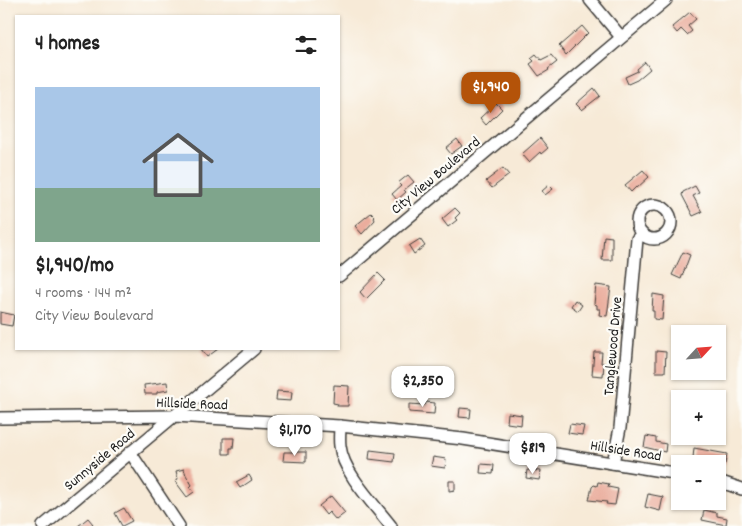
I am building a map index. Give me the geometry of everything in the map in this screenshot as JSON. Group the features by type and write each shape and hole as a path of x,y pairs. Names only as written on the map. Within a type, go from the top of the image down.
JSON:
{"street":[{"path":"590,0 621,37"},
{"name":"City View Boulevard","path":"340,275 666,0"},
{"name":"Tanglewood Drive","path":"613,463 620,428 637,239 642,234"},
{"path":"175,416 253,350"},
{"name":"Hillside Road","path":"0,418 175,416 340,426 463,440 671,473"},
{"name":"Sunnyside Road","path":"43,526 175,416"},
{"path":"340,426 339,444 344,461 355,479 391,526"},
{"path":"130,452 179,526"},
{"path":"726,484 742,489"}],"building":[{"path":"690,12 696,19 688,26 692,31 687,35 681,29 677,33 672,27"},
{"path":"582,26 588,33 566,55 559,46"},
{"path":"536,54 541,60 551,55 557,62 539,76 530,64 534,61 531,58"},
{"path":"645,62 650,69 637,80 628,84 625,77 638,71 637,69"},
{"path":"594,88 600,96 582,110 576,104"},
{"path":"496,103 502,109 486,125 480,118"},
{"path":"540,138 548,148 541,154 540,152 529,162 522,154"},
{"path":"457,139 462,146 451,154 446,148"},
{"path":"503,168 509,175 492,188 486,181"},
{"path":"643,170 649,177 631,192 625,185"},
{"path":"408,175 414,182 404,190 406,192 397,200 392,194 401,186 398,183"},
{"path":"549,185 553,189 545,195 542,191"},
{"path":"695,186 699,193 693,196 702,212 693,216 682,195 683,192"},
{"path":"455,208 460,213 455,218 457,220 448,227 442,219"},
{"path":"371,213 375,220 362,234 355,226"},
{"path":"604,236 612,237 612,260 602,260"},
{"path":"420,239 425,246 414,254 409,246"},
{"path":"683,252 690,255 681,279 672,275"},
{"path":"378,273 385,280 366,299 360,292"},
{"path":"596,285 611,287 607,316 599,315 600,309 597,309 597,305 594,304"},
{"path":"653,294 664,296 662,320 654,319 654,311 652,311"},
{"path":"575,300 582,305 578,311 571,306"},
{"path":"0,312 14,315 12,326 0,324"},
{"path":"202,350 217,350 207,357"},
{"path":"656,351 666,352 665,372 656,372"},
{"path":"594,352 602,352 601,363 604,363 603,376 592,375"},
{"path":"167,382 168,390 157,392 157,394 145,394 144,385"},
{"path":"334,385 349,386 348,406 337,406 338,404 333,403"},
{"path":"277,391 292,392 291,401 276,400"},
{"path":"426,402 435,403 434,414 409,412 409,404 425,405"},
{"path":"460,408 471,409 470,418 459,417"},
{"path":"508,413 522,415 521,425 507,423"},
{"path":"570,424 584,426 582,435 568,433"},
{"path":"646,436 656,438 656,442 666,444 665,452 644,447"},
{"path":"223,438 234,438 230,454 223,454"},
{"path":"694,448 727,454 726,459 726,455 693,455"},
{"path":"370,450 395,453 394,462 369,459"},
{"path":"284,452 306,452 306,462 283,461"},
{"path":"433,457 446,459 445,468 431,466"},
{"path":"481,464 494,465 493,474 480,473"},
{"path":"184,469 192,485 190,487 194,492 187,497 175,481 178,479 176,471"},
{"path":"527,470 541,471 539,480 526,478"},
{"path":"249,475 252,480 240,488 236,482"},
{"path":"449,481 455,481 455,490 449,491"},
{"path":"598,482 609,484 608,487 618,489 615,505 589,500 592,487 594,485 597,486"},
{"path":"648,494 663,497 660,511 645,507"},
{"path":"331,496 345,513 336,520 329,512 326,515 319,506"},
{"path":"124,508 132,521 122,526 115,513"},
{"path":"704,510 727,518 726,525 702,520"},
{"path":"88,518 93,524 90,526 78,526"}]}
